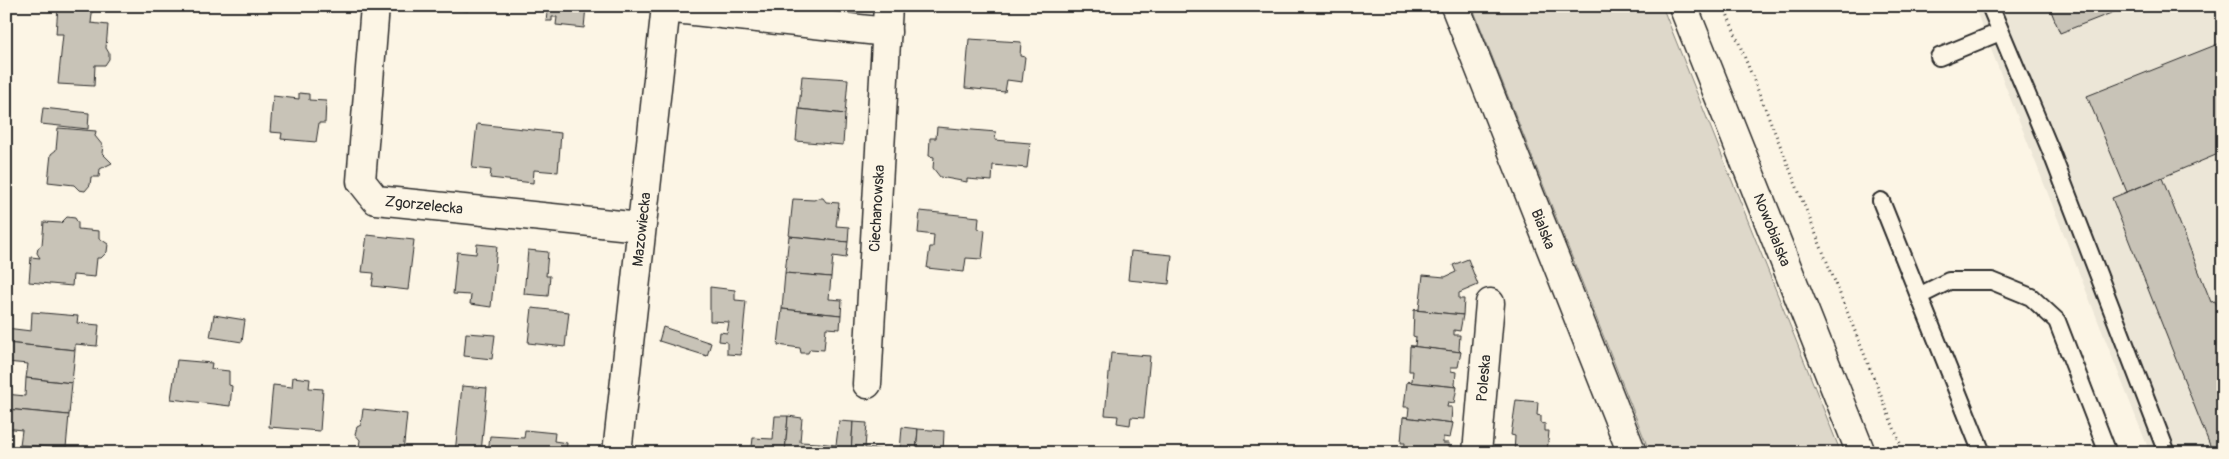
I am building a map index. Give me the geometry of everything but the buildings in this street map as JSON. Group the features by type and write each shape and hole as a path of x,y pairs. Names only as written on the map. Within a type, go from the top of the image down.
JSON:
{"street":[{"name":"Zgorzelecka","path":"375,6 361,181 376,200 640,227"},
{"name":"Bialska","path":"1455,6 1632,453"},
{"name":"Nowobialska","path":"1683,6 1861,453"},
{"name":"Mazowiecka","path":"617,453 640,227 666,7"},
{"name":"Ciechanowska","path":"666,7 888,19 867,384"},
{"name":"Poleska","path":"1477,453 1490,303"}],"lane":[{"path":"1990,6 2050,149 2167,453"},
{"path":"1939,57 2000,32"},
{"path":"1880,201 1982,453"},
{"path":"1919,296 1949,280 1992,280 2031,297 2057,321 2108,453"}],"path":[{"path":"1724,6 1904,453"}],"shaded area":[{"path":"1472,6 1662,6 1841,453 1650,453"},
{"path":"1974,6 2223,6 2223,453 2150,453"}]}
